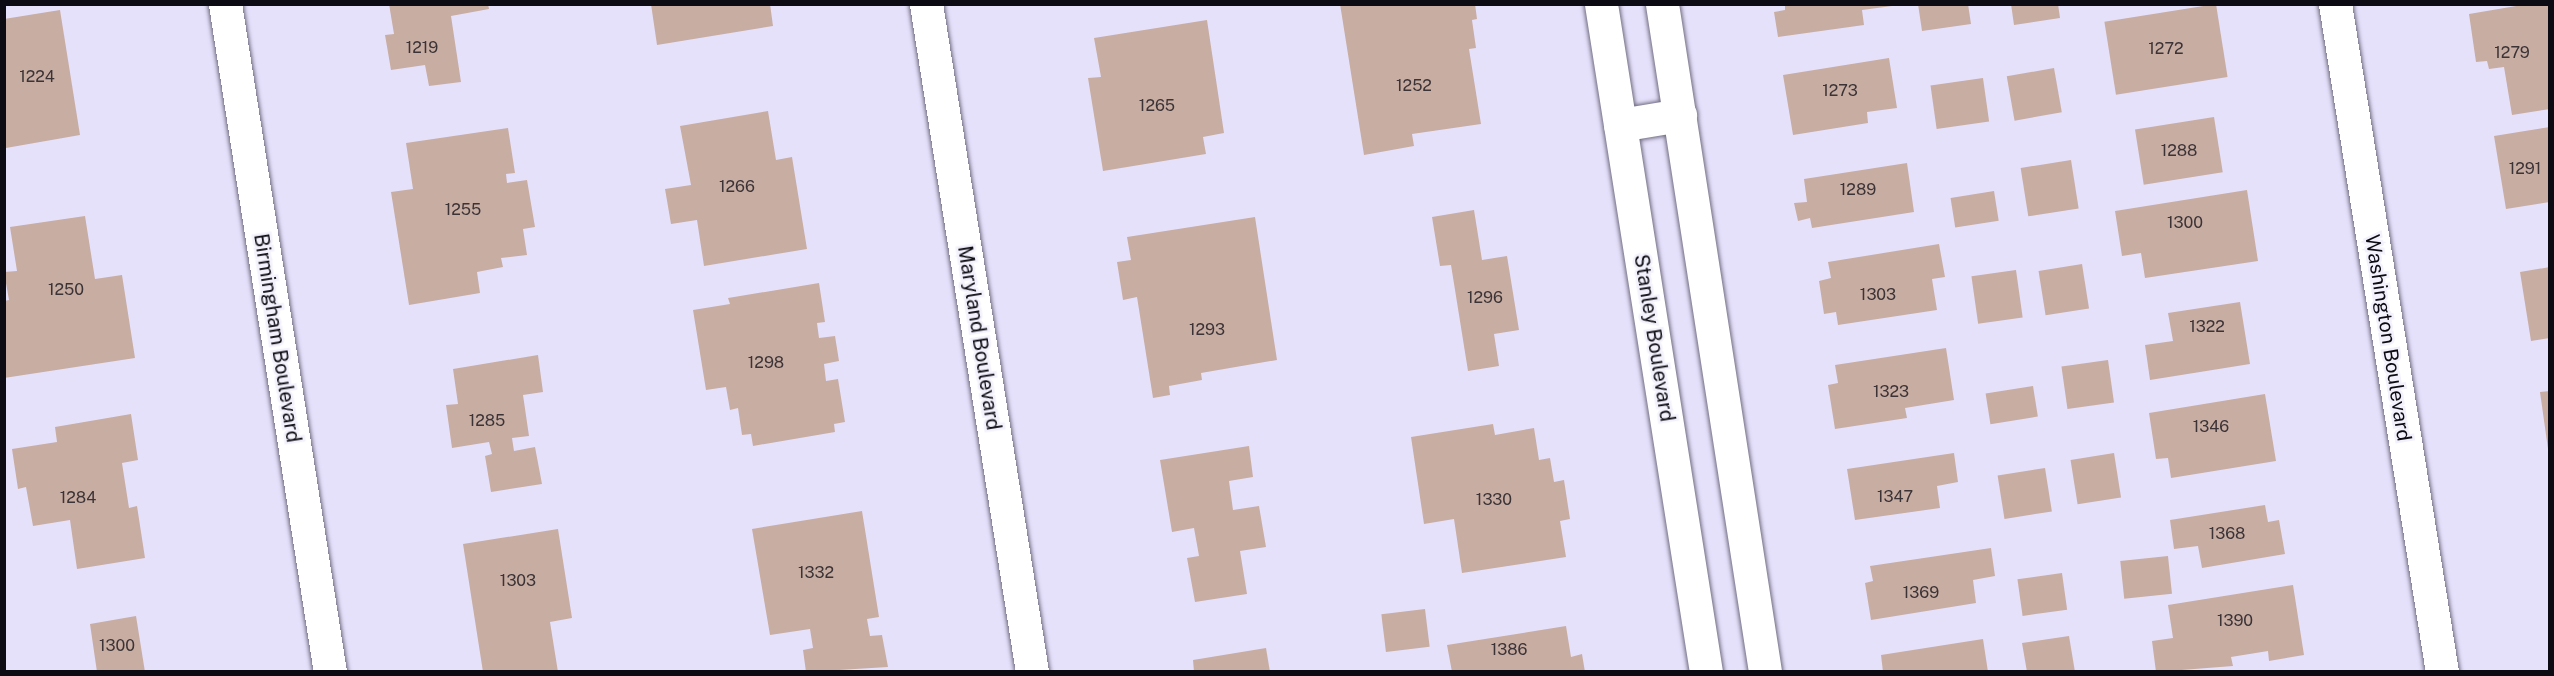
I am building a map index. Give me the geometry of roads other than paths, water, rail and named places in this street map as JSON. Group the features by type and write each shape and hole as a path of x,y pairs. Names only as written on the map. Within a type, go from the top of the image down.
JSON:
{"street":[{"name":"Birmingham Boulevard","path":"225,4 330,672"},
{"name":"Maryland Boulevard","path":"926,4 1032,672"},
{"name":"Stanley Boulevard","path":"1601,4 1706,672"},
{"path":"1662,4 1765,672"},
{"name":"Washington Boulevard","path":"2335,4 2442,672"},
{"path":"1620,125 1680,115"}]}
